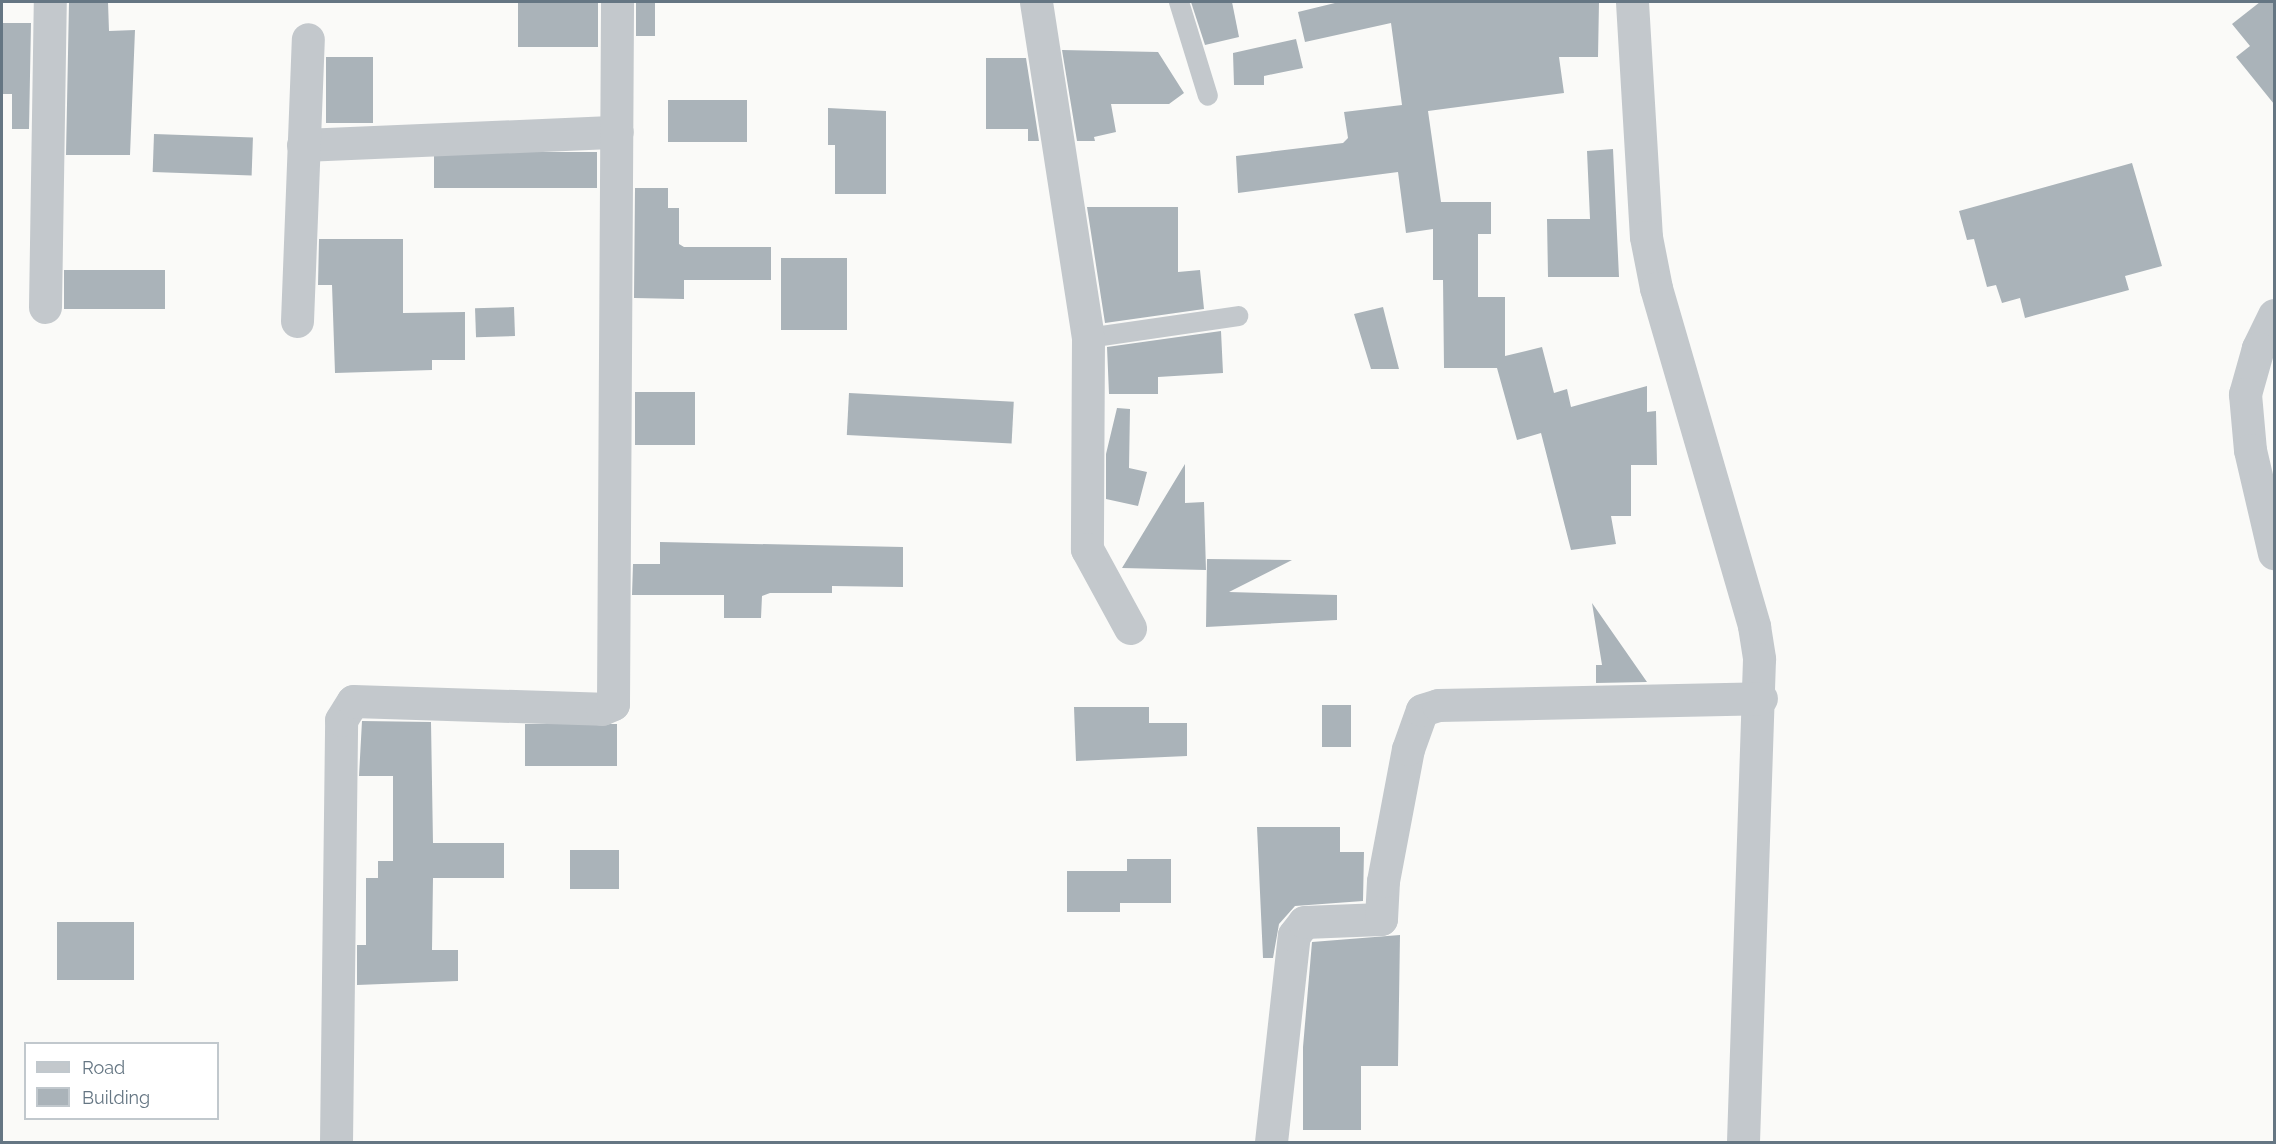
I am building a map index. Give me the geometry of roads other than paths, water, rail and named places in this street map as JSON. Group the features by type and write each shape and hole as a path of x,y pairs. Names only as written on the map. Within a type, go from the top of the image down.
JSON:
{"street":[{"path":"45,307 50,2"},
{"path":"336,1143 341,720 353,701 602,709 613,704 617,2"},
{"path":"1036,2 1088,338 1087,549 1130,628"},
{"path":"1632,2 1646,237 1656,288 1754,626 1761,698 1754,753 1743,1143"},
{"path":"297,321 308,39"},
{"path":"303,145 616,132"},
{"path":"2274,315 2259,348 2246,394 2250,450 2274,553"},
{"path":"1271,1143 1294,935 1304,922 1381,919 1383,881 1408,749 1422,710 1438,705 1761,698"}],"lane":[{"path":"1179,2 1208,96"},
{"path":"1088,338 1238,316"}]}
